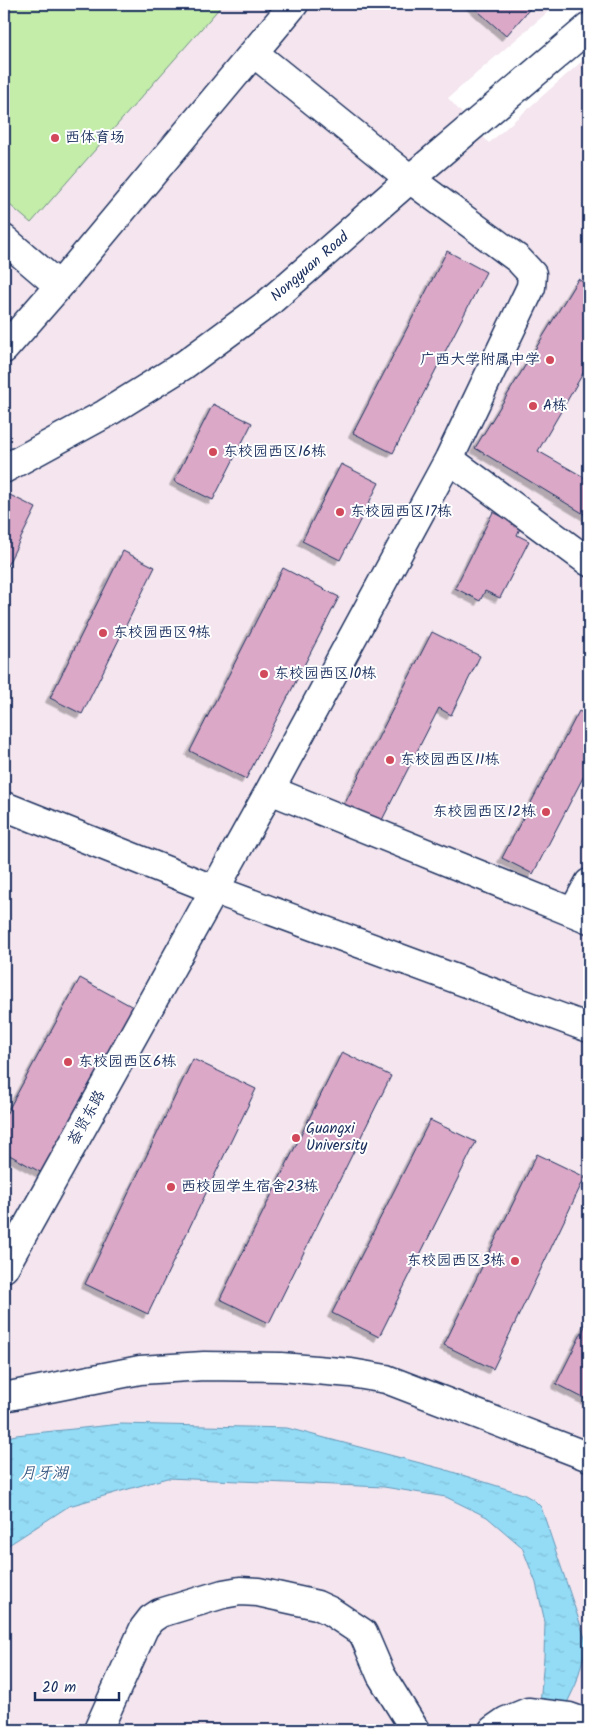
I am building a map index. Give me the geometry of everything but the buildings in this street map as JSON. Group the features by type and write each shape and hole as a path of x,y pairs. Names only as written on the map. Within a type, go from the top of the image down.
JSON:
{"street":[{"path":"4,349 59,286 294,4"},
{"name":"Nongyuan Road","path":"7,467 105,414 192,359 267,304 410,179 589,27"},
{"path":"254,53 410,179"},
{"name":"荟贤东路","path":"4,1268 215,890 449,459 531,287 532,274 518,259 410,179"},
{"path":"4,239 59,286"},
{"path":"449,459 589,562"},
{"path":"270,790 581,916 589,883"},
{"path":"4,806 215,890 589,1028"},
{"path":"4,1397 140,1370 204,1366 281,1367 351,1373 386,1380 589,1457"},
{"path":"98,1730 144,1628 151,1619 160,1613 222,1594 240,1591 258,1592 308,1602 330,1611 358,1629 367,1639 381,1675 415,1730"},
{"path":"493,1730 506,1721 528,1712 579,1721"}],"shaded area":[{"name":"Guangxi University","path":"4,4 557,4 448,98 489,143 589,55 589,1730 4,1730"}],"green space":[{"name":"西体育场","path":"4,4 223,4 31,223 4,200"}],"water":[{"name":"月牙湖","path":"121,1424 287,1428 443,1469 523,1494 534,1500 541,1507 587,1644 576,1684 559,1720 557,1730 538,1730 545,1622 536,1583 522,1547 487,1517 446,1497 384,1487 167,1478 69,1506 4,1548 4,1438 16,1435"}],"place":[{"name":"西体育场","path":"55,138"},
{"name":"广西大学附属中学","path":"550,360"},
{"name":"A栋","path":"533,406"},
{"name":"东校园西区16栋","path":"213,452"},
{"name":"东校园西区17栋","path":"340,512"},
{"name":"东校园西区9栋","path":"103,633"},
{"name":"东校园西区10栋","path":"264,674"},
{"name":"东校园西区11栋","path":"390,760"},
{"name":"东校园西区12栋","path":"546,812"},
{"name":"东校园西区6栋","path":"68,1062"},
{"name":"Guangxi University","path":"296,1138"},
{"name":"西校园学生宿舍23栋","path":"171,1187"},
{"name":"东校园西区3栋","path":"515,1261"}]}
